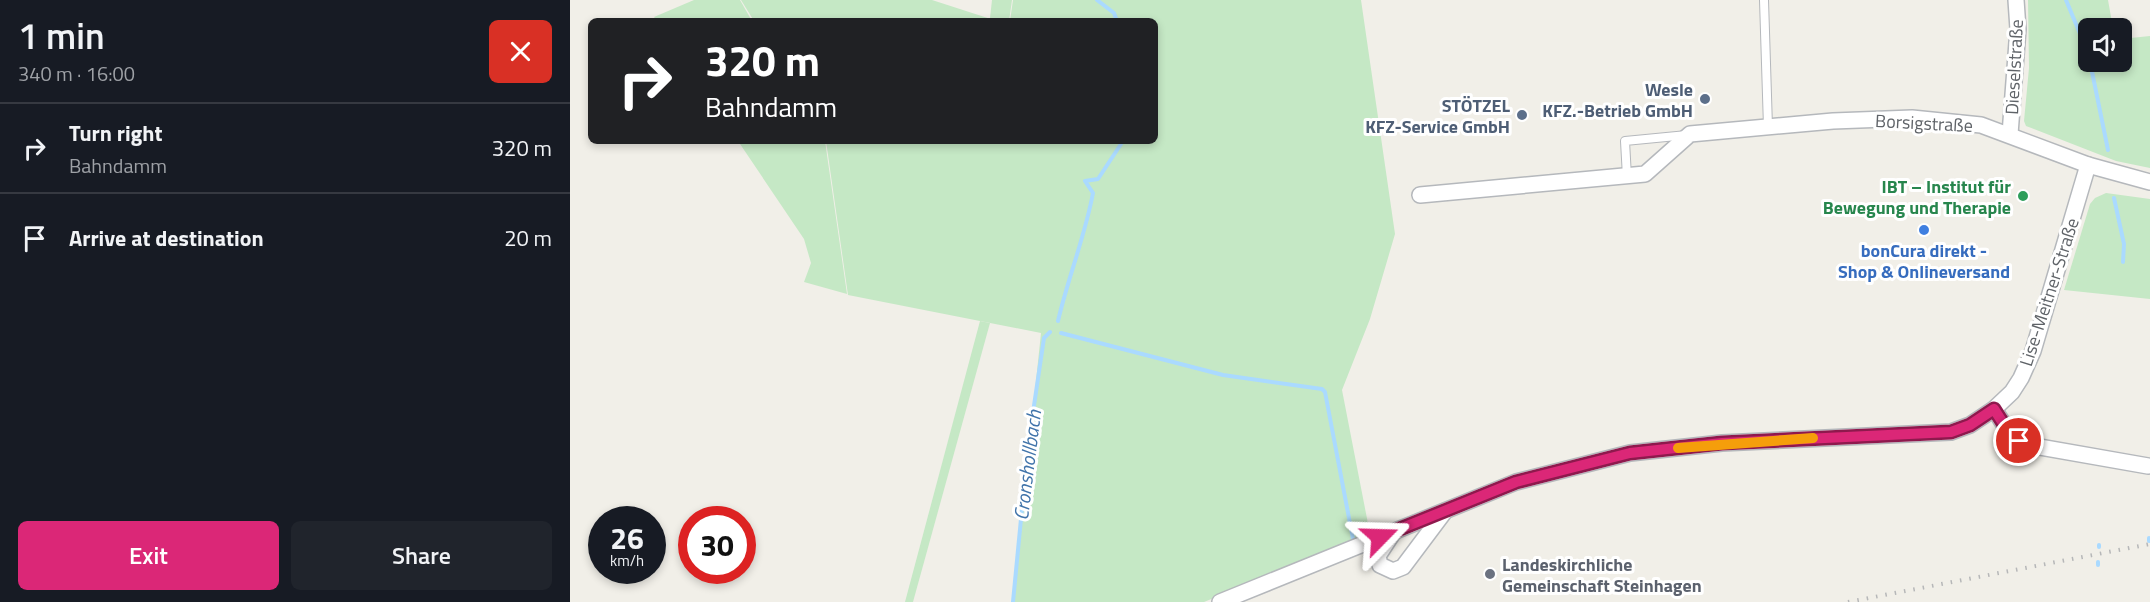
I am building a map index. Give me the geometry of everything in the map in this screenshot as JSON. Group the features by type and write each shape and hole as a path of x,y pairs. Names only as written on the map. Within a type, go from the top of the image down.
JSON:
{"street":[{"name":"Dieselstraße","path":"2010,134 2018,40 2016,0"},
{"name":"Borsigstraße","path":"1690,134 1833,121 1912,118 1981,125 2088,165 2150,182"},
{"path":"1420,195 1645,174 1690,134"},
{"name":"Lise-Meitner-Straße","path":"1220,602 1516,482 1630,453 1722,443 1951,432 1970,425 1994,409 2012,392 2033,351 2088,165"},
{"path":"1994,409 2010,434 2029,445 2148,466"},
{"path":"1393,532 1378,556 1380,565 1386,570 1393,571 1403,567 1445,511"}],"lane":[{"path":"1764,0 1768,127"},
{"name":"Borsigstraße","path":"1628,177 1625,141 1690,134"}],"green space":[{"path":"694,0 740,0 750,18 655,18"},
{"path":"741,0 932,0 988,18 752,18"},
{"path":"992,0 1012,0 1009,18 990,18"},
{"path":"1013,0 1361,0 1395,234 1370,319 1342,390 1370,534 1204,602 1013,602 1041,333 848,295 826,144 1158,144 1158,18 1010,18"},
{"path":"2028,0 2108,0 2111,18 2078,18 2078,72 2132,72 2132,38 2150,36 2150,168 2116,161 2026,126 2024,121 2029,68"},
{"path":"740,144 825,144 847,294 804,282 811,263 804,239"},
{"path":"2106,193 2150,199 2150,299 2064,290 2090,204 2095,198"},
{"path":"980,321 990,323 913,602 905,602"}],"waterway":[{"name":"Cronshollbach","path":"1097,0 1114,13 1116,18"},
{"path":"2066,0 2078,29"},
{"path":"2092,72 2108,150"},
{"name":"Cronshollbach","path":"1058,321 1093,193 1085,181 1098,179 1121,144"},
{"path":"2114,198 2124,244 2123,262"},
{"name":"Cronshollbach","path":"1013,602 1028,446 1044,338 1050,332"},
{"path":"1061,333 1223,375 1322,389 1325,392 1353,539"}],"railway":[{"path":"1848,602 2150,544"}],"slow traffic":[{"path":"1678,448 1813,438"}],"place":[{"name":"Wesle KFZ.-Betrieb GmbH","path":"1705,99"},
{"name":"STÖTZEL KFZ-Service GmbH","path":"1522,115"},
{"name":"IBT – Institut für Bewegung und Therapie","path":"2023,196"},
{"name":"bonCura direkt - Shop & Onlineversand","path":"1924,230"},
{"name":"Landeskirchliche Gemeinschaft Steinhagen","path":"1490,574"}],"route":[{"path":"1380,537 1516,482 1630,453 1722,443 1829,437 1887,437 1951,432 1970,425 1994,409 2002,424 2019,441"}]}
